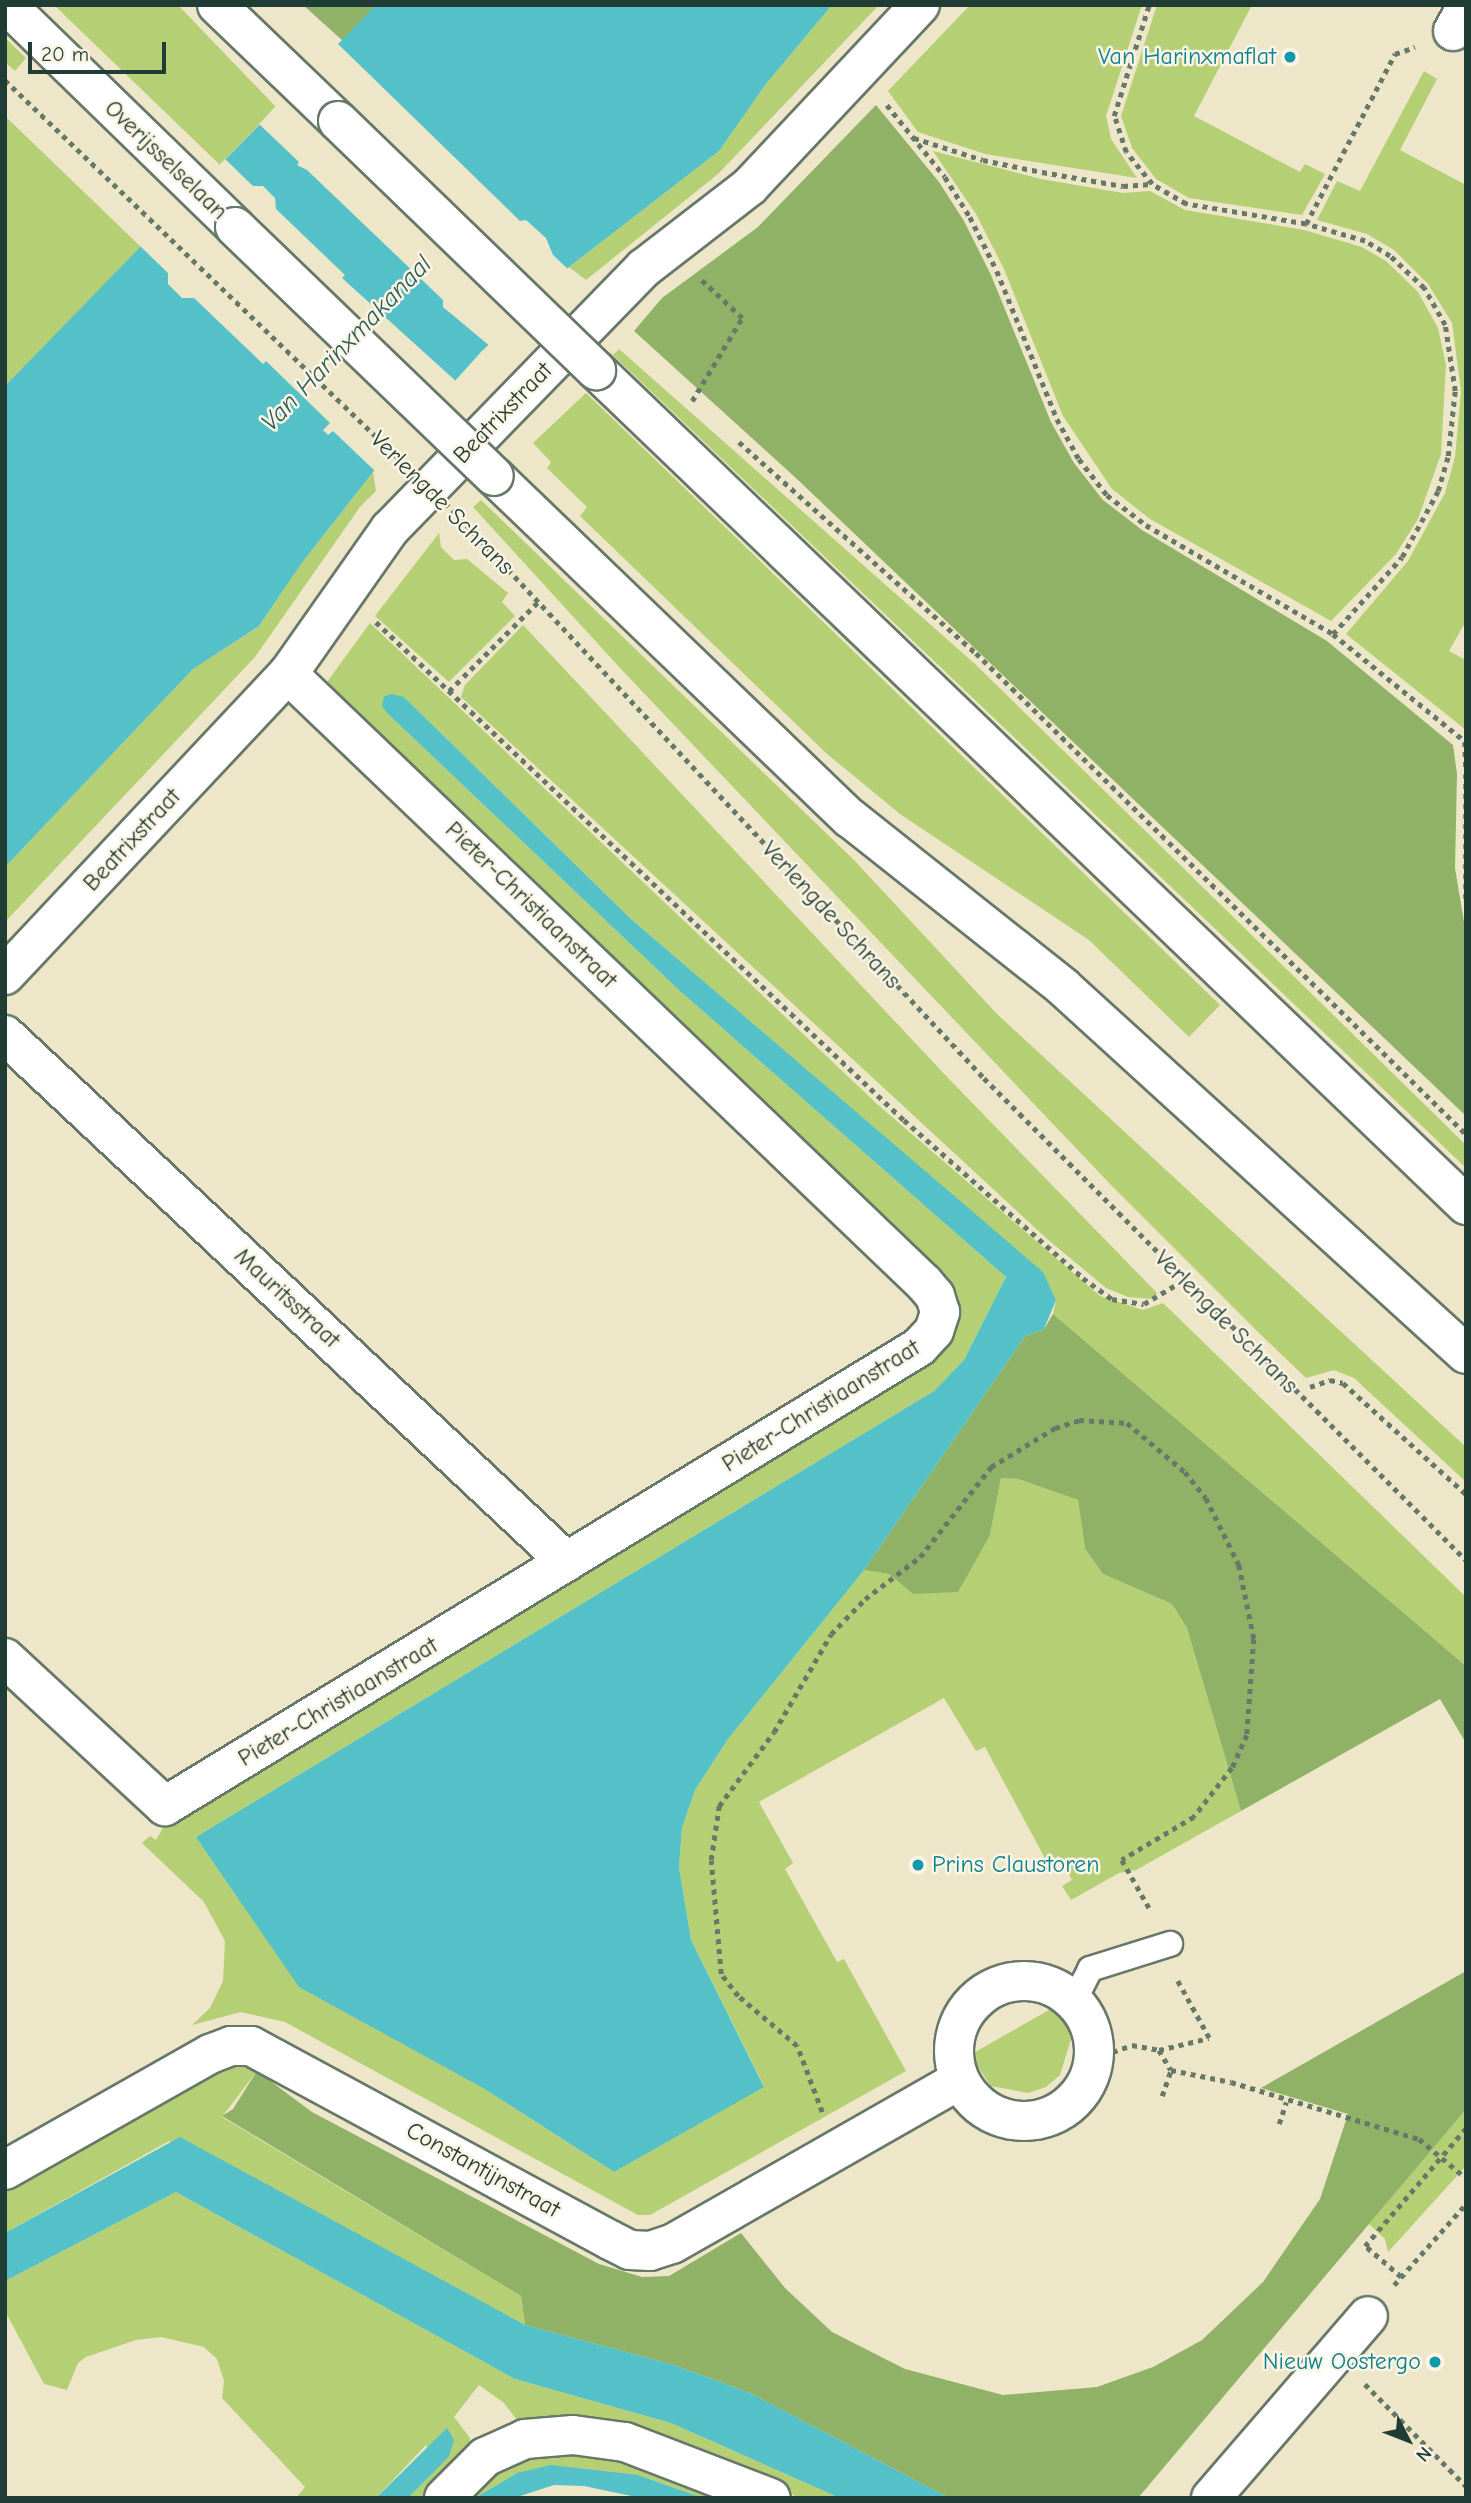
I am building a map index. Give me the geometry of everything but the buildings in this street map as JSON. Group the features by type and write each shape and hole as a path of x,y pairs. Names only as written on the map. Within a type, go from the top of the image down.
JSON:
{"street":[{"name":"Overijsselselaan","path":"7,5 850,818 1063,987 1466,1354"},
{"path":"217,5 1466,1206"},
{"name":"Beatrixstraat","path":"5,975 288,674 390,529 668,249 750,186 920,5"},
{"name":"Pieter-Christiaanstraat","path":"5,1658 165,1806 919,1348 934,1331 940,1312 935,1296 288,674"},
{"name":"Mauritsstraat","path":"5,1035 567,1563"},
{"path":"1030,1981 1054,1987 1074,2001 1086,2018 1094,2059 1088,2080 1076,2099 1037,2121 1013,2121 991,2114 972,2099 959,2080 953,2056 956,2031 967,2010 984,1993 1007,1983 1030,1981"},
{"name":"Constantijnstraat","path":"5,2170 231,2046 268,2052 630,2250 650,2251 671,2244 959,2080"},
{"path":"1211,2498 1368,2316"},
{"path":"444,2498 485,2457 525,2439 573,2435 625,2442 771,2498"}],"lane":[{"path":"1074,2001 1090,1969 1165,1946"}],"path":[{"path":"1149,5 1114,116 1126,152 1152,184 1186,204 1306,224 1365,241 1407,271 1436,306 1453,364 1448,456 1429,512 1402,558 1333,634"},
{"path":"1306,224 1395,54 1459,20"},
{"path":"859,70 914,138 970,217 997,271 1057,419 1079,459 1107,495 1146,525 1333,634 1465,741 1466,900"},
{"name":"Verlengde Schrans","path":"5,79 457,514 984,1078 1466,1560"},
{"path":"914,138 983,160 1042,172 1123,186 1152,184"},
{"path":"668,249 742,318 691,402"},
{"path":"682,393 698,408"},
{"path":"737,441 976,653 1466,1134"},
{"path":"346,594 904,1120 1083,1278 1111,1299 1144,1304 1184,1280"},
{"path":"449,691 538,602"},
{"path":"1310,1387 1330,1380 1343,1383 1466,1494"},
{"path":"840,2146 797,2046 737,1996 721,1974 711,1860 719,1806 774,1732 831,1634 865,1599 920,1557 991,1467 1043,1434 1079,1420 1127,1423 1185,1472 1225,1530 1247,1597 1254,1639 1253,1688 1247,1735 1232,1768 1194,1817 1122,1860 1209,2038 1159,2050 1132,2045 1094,2059"},
{"path":"1159,2050 1171,2070 1231,2082 1286,2102 1419,2138 1466,2178"},
{"path":"1162,2096 1171,2070"},
{"path":"1279,2124 1286,2102"},
{"path":"1466,2128 1365,2246 1401,2277 1466,2204"},
{"path":"1335,2354 1466,2486"}],"green space":[{"path":"54,5 178,5 276,107 220,165"},
{"path":"303,5 376,5 343,41"},
{"path":"832,5 879,5 718,174 586,280 569,267 719,151 766,84"},
{"path":"970,5 1142,5 1106,116 1111,139 1137,178 985,154 918,132 888,91"},
{"path":"1157,5 1252,5 1194,116 1300,172 1305,164 1325,174 1302,215 1189,198 1156,179 1132,148 1121,116"},
{"path":"5,38 26,58 15,71 5,62"},
{"path":"1424,71 1437,79 1400,150 1466,185 1466,621 1449,651 1466,660 1466,730 1346,634 1408,561 1445,493 1455,457 1461,391 1452,323 1428,284 1394,250 1367,234 1317,220 1337,181 1360,191"},
{"path":"876,105 939,182 964,221 991,275 1051,422 1074,463 1103,500 1142,530 1327,641 1453,745 1457,774 1455,868 1466,934 1466,1116 797,479 634,331 662,298 758,227"},
{"path":"5,116 142,248 5,386"},
{"path":"933,151 1041,179 1123,193 1150,191 1185,210 1304,230 1362,247 1386,261 1418,292 1438,328 1446,365 1441,454 1418,519 1396,554 1331,621 1150,519 1112,489 1063,416 1004,269 976,214"},
{"path":"619,349 975,664 1466,1145 1466,1168 613,355"},
{"path":"586,393 1220,1005 1189,1037 1089,940 900,814 826,753 580,516 587,507 547,468 551,462 533,443"},
{"path":"373,472 376,491 360,507 255,657 5,922 5,867 193,669 259,626 301,564"},
{"path":"481,500 854,860 997,1014 1466,1447 1466,1482 1354,1378 1334,1370 1306,1378 1260,1334 1111,1185 621,669 473,507"},
{"path":"439,533 441,547 454,560 467,559 508,593 502,602 515,616 449,682 375,616"},
{"path":"370,623 877,1104 1100,1296 1143,1310 1163,1303 1466,1597 1466,1666 1053,1314 1056,1300 1042,1272 632,920 404,697 388,714 680,991 1006,1277 964,1360 934,1391 196,1837 483,2088 614,2172 764,2086 691,1940 679,1867 682,1828 695,1790 728,1739 864,1570 889,1574 913,1594 990,1535 1001,1478 1018,1479 1078,1500 1085,1549 1103,1574 1172,1604 1187,1628 1241,1811 1136,1870 1119,1873 1071,1900 1062,1886 1072,1880 1059,1856 1047,1862 985,1747 976,1751 944,1698 759,1802 793,1863 785,1869 837,1962 844,1959 906,2071 650,2215 638,2215 285,2022 241,2012 192,2025 210,2008 223,1981 225,1941 204,1902 142,1843 150,1836 156,1840 163,1828 916,1372 930,1362 955,1326 958,1301 946,1280 332,690 327,682"},
{"path":"523,625 949,1079 1157,1293 1152,1299 1128,1297 1106,1288 1046,1238 461,697 465,685"},
{"path":"1053,1314 1466,1666 1466,1743 1440,1699 1241,1811 1187,1628 1172,1604 1103,1574 1085,1549 1078,1500 1018,1479 1001,1478 990,1535 958,1592 913,1594 889,1574 864,1570 1025,1336 1044,1329"},
{"path":"1466,1971 1466,2109 1138,2498 949,2498 750,2393 674,2365 525,2325 521,2296 222,2116 233,2109 257,2071 312,2112 599,2264 642,2277 669,2276 741,2233 785,2288 832,2332 905,2369 1003,2395 1097,2387 1153,2367 1202,2340 1263,2282 1320,2199 1348,2114 1261,2088"},
{"path":"1056,2006 1067,2021 1071,2039 1060,2075 1046,2087 1028,2093 991,2086 970,2055"},
{"path":"242,2064 257,2071 222,2117 521,2296 525,2325 169,2141 5,2233 5,2191 201,2080"},
{"path":"1466,2108 1466,2166 1388,2252 1385,2239 1369,2224"},
{"path":"176,2192 515,2379 671,2423 840,2498 799,2498 744,2471 520,2424 504,2403 479,2385 454,2417 470,2438 467,2453 425,2498 408,2498 435,2471 426,2445 376,2498 296,2498 305,2487 222,2398 224,2381 217,2359 204,2347 161,2337 136,2340 86,2357 78,2363 67,2390 44,2384 5,2311 5,2281"},
{"path":"623,2453 719,2490 715,2498 703,2498 638,2475 517,2473 475,2498 459,2498 497,2468 529,2454"}],"water":[{"name":"Van Harinxmakanaal","path":"376,5 832,5 766,84 719,151 569,267 481,352 373,472 301,564 259,626 193,669 5,867 5,386"},
{"path":"391,694 404,697 632,920 1043,1272 1056,1300 1044,1329 1025,1336 864,1570 728,1739 695,1790 682,1828 679,1867 691,1940 764,2087 614,2172 483,2088 299,1987 196,1837 934,1391 964,1360 1006,1277 680,991 388,714 382,706 384,697"},
{"path":"180,2137 525,2325 674,2365 750,2393 949,2498 840,2498 671,2423 515,2379 176,2192 5,2281 5,2233"},
{"path":"447,2428 454,2440 449,2456 408,2498 376,2498"},
{"path":"551,2465 638,2475 703,2498 641,2498 584,2486 554,2485 514,2498 475,2498 517,2473"}],"pier":[{"path":"336,42 520,221 526,220 546,238 553,255 570,271 491,347 443,307 443,300 307,170 297,165 299,162 259,124"},
{"path":"225,159 253,186 263,186 275,198 276,209 345,275 342,278 458,383 377,473 333,431 328,435 323,430 330,423 266,361 263,364 194,298 182,298 168,284 168,273 140,246"}],"place":[{"name":"Van Harinxmaflat","path":"1290,57"},
{"name":"Prins Claustoren","path":"918,1865"},
{"name":"Nieuw Oostergo","path":"1435,2362"}]}
